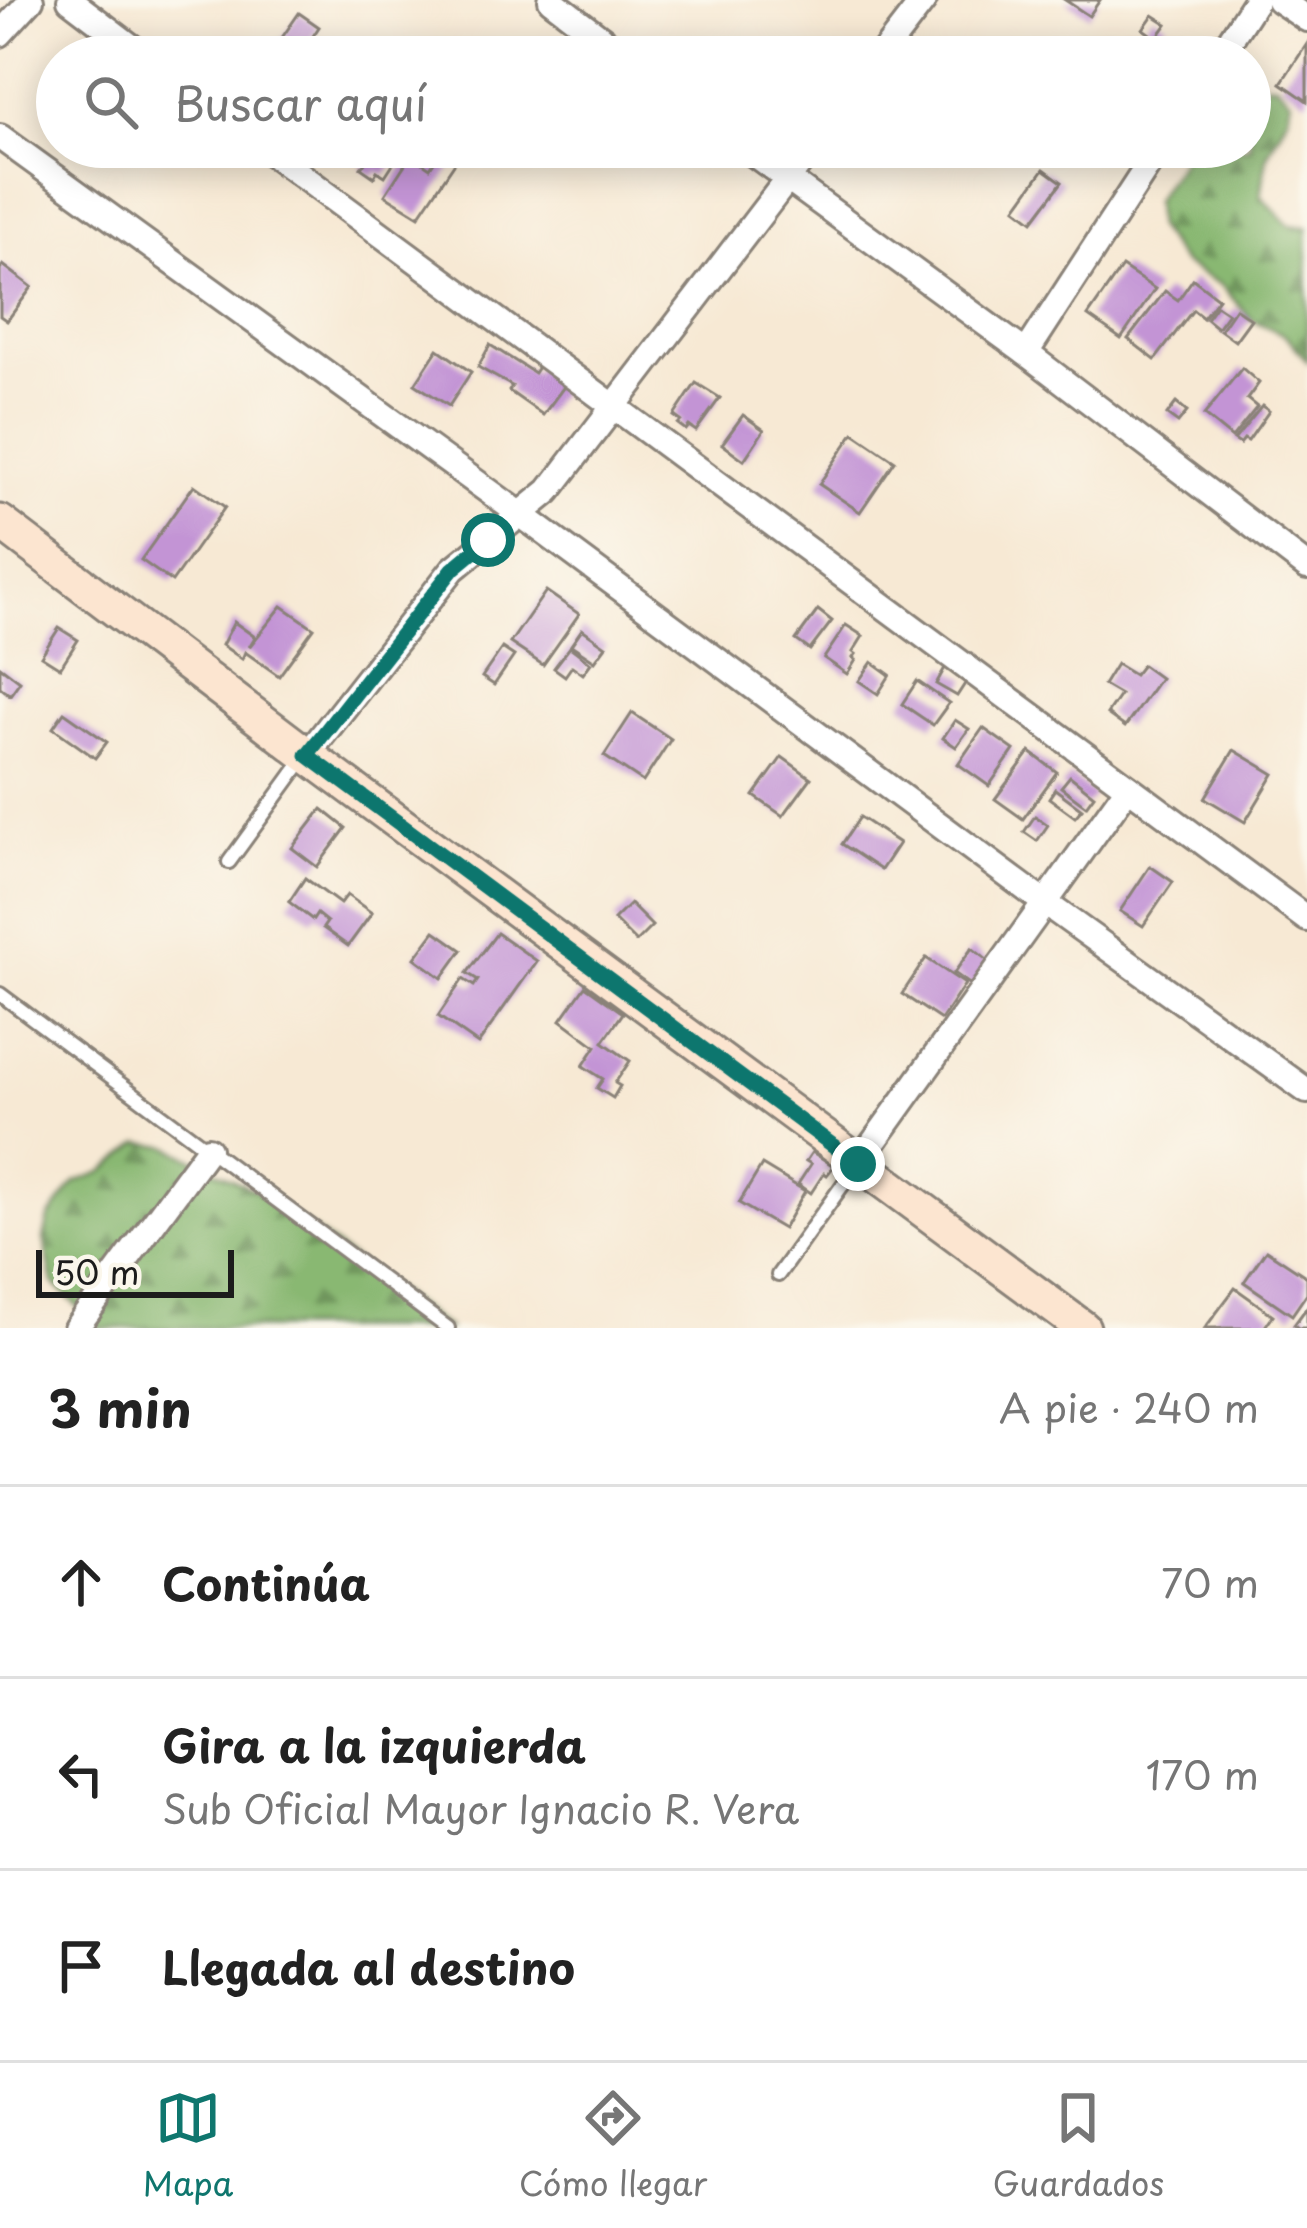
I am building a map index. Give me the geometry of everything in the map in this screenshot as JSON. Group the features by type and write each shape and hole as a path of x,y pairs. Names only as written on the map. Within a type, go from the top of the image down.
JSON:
{"street":[{"path":"0,34 31,0"},
{"path":"70,0 117,36"},
{"path":"551,0 598,36"},
{"path":"896,36 924,0"},
{"path":"1233,36 1256,0"},
{"path":"1279,0 1307,20"},
{"path":"0,137 36,163"},
{"path":"43,168 1307,1091"},
{"path":"291,168 1307,919"},
{"path":"771,168 1026,352 1307,567"},
{"path":"307,755 453,569 549,491 796,168"},
{"path":"1026,352 1146,168"},
{"path":"0,522 307,755 1083,1328"},
{"path":"858,1164 1128,787"},
{"path":"76,1328 208,1149"}],"lane":[{"path":"229,862 307,755"},
{"path":"0,994 444,1327"},
{"path":"778,1275 858,1164"}],"green space":[{"path":"1271,84 1291,99 1271,147"},
{"path":"1176,168 1265,168 1261,196 1289,225 1307,227 1307,361 1287,336 1251,319 1221,285 1182,263 1156,227 1154,201"},
{"path":"140,1143 168,1146 273,1200 447,1328 100,1328 53,1283 44,1239 49,1218 75,1182 103,1172"}],"building":[{"path":"1065,0 1100,0 1089,16"},
{"path":"299,13 319,27 313,36 283,36"},
{"path":"1153,15 1167,24 1158,36 1149,36 1143,29"},
{"path":"1307,44 1307,101 1281,83"},
{"path":"361,168 390,168 385,176 377,171 374,177"},
{"path":"403,168 451,168 419,216 385,195"},
{"path":"1044,169 1062,182 1033,221 1016,208"},
{"path":"3,265 32,287 7,321 0,316"},
{"path":"1122,267 1155,289 1121,339 1088,316"},
{"path":"1193,279 1218,298 1203,318 1193,310 1155,360 1128,339 1165,291 1178,300"},
{"path":"1216,305 1228,313 1217,328 1206,319"},
{"path":"1235,308 1251,319 1235,341 1220,330"},
{"path":"490,345 534,373 540,364 566,384 543,415 509,391 512,386 478,367"},
{"path":"438,349 471,372 449,406 415,384"},
{"path":"1242,368 1259,383 1247,399 1257,407 1232,438 1204,415"},
{"path":"696,383 720,398 696,431 689,426 686,430 674,416"},
{"path":"1176,403 1187,412 1178,423 1167,415"},
{"path":"1262,406 1269,411 1248,441 1234,440"},
{"path":"743,415 764,430 744,460 722,444"},
{"path":"854,433 895,461 860,512 819,484"},
{"path":"194,485 225,507 172,582 141,560"},
{"path":"546,591 579,614 543,665 510,643"},
{"path":"282,606 314,628 279,676 245,652 242,659 222,645 234,622 255,637 249,647"},
{"path":"818,610 832,621 810,650 796,640"},
{"path":"846,625 863,636 847,674 824,658"},
{"path":"59,628 78,640 60,668 41,656"},
{"path":"582,629 606,646 595,661 571,645"},
{"path":"570,647 591,663 583,674 572,666 565,676 554,668"},
{"path":"502,648 514,656 494,685 482,677"},
{"path":"872,662 890,675 878,694 859,681"},
{"path":"1116,664 1134,675 1142,665 1160,678 1125,727 1107,714 1120,695 1103,685"},
{"path":"0,666 20,681 10,695 0,687"},
{"path":"946,666 968,679 957,696 936,684"},
{"path":"917,681 949,703 933,725 902,704"},
{"path":"64,712 107,742 95,758 53,728"},
{"path":"632,713 671,739 643,782 604,756"},
{"path":"955,720 969,729 956,747 943,738"},
{"path":"983,728 1014,750 989,786 958,764"},
{"path":"1234,750 1274,774 1245,822 1205,798"},
{"path":"1030,752 1057,772 1023,819 995,799"},
{"path":"782,757 811,778 783,816 754,796"},
{"path":"1070,776 1094,795 1086,806 1061,787"},
{"path":"1055,789 1082,809 1075,817 1049,798"},
{"path":"322,809 346,828 317,867 292,848"},
{"path":"1035,816 1048,825 1037,841 1024,832"},
{"path":"860,817 899,843 881,870 842,844"},
{"path":"1150,866 1173,882 1143,926 1120,911"},
{"path":"305,878 340,904 347,895 372,913 348,946 323,928 327,922 317,914 313,920 289,902"},
{"path":"630,904 652,926 636,942 614,920"},
{"path":"435,931 462,950 442,978 415,958"},
{"path":"497,933 537,961 478,1044 438,1016 463,979 474,986 478,980 467,973"},
{"path":"972,948 992,964 975,988 954,973"},
{"path":"926,958 965,984 941,1020 902,994"},
{"path":"585,986 623,1013 603,1042 630,1061 615,1083 620,1086 613,1098 597,1088 603,1079 583,1066 596,1046 561,1020"},
{"path":"812,1152 834,1166 811,1193 798,1184 811,1164 806,1161"},
{"path":"762,1165 805,1191 783,1229 739,1203"},
{"path":"1266,1250 1307,1277 1307,1293 1292,1315 1244,1282"},
{"path":"1235,1288 1273,1315 1264,1328 1205,1328"},
{"path":"1307,1307 1307,1328 1298,1328 1294,1325"}],"route":[{"path":"488,540 453,569 307,755 858,1164"}]}
